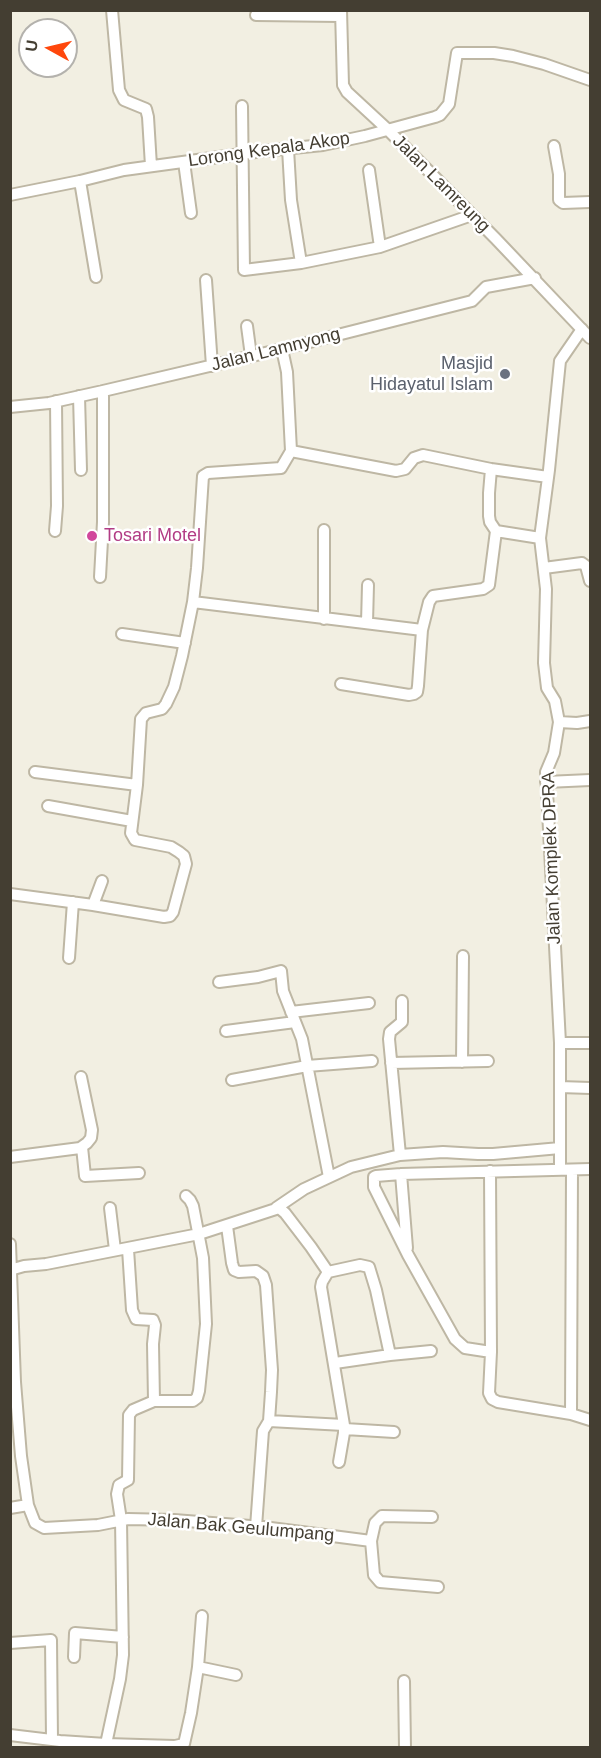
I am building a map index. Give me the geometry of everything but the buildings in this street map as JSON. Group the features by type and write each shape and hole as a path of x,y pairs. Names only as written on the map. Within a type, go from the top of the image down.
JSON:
{"street":[{"path":"112,10 119,90 124,100 146,109 151,166"},
{"path":"256,15 341,13"},
{"name":"Jalan Lamreung","path":"341,13 343,85 347,92 472,214 591,338"},
{"name":"Lorong Kepala Akop","path":"10,195 124,170 323,145 440,115 449,104 457,53 494,53 513,56 591,80"},
{"path":"242,106 244,270 301,263 380,247 472,214"},
{"path":"554,146 559,174 559,200 562,203 591,202"},
{"path":"288,149 291,200 301,263"},
{"path":"184,162 191,213"},
{"path":"369,170 380,247"},
{"path":"80,181 96,277"},
{"name":"Jalan Lamnyong","path":"10,407 56,401 103,391 282,349 472,301 486,287 535,278"},
{"path":"206,280 212,366"},
{"path":"247,326 251,356"},
{"name":"Jalan Komplek DPRA","path":"560,1170 560,1043 546,772 548,762 554,753 560,722 555,701 547,688 544,663 546,602 540,538 560,361 582,329"},
{"path":"10,894 164,917 172,912 186,864 184,856 171,847 135,840 131,833 141,719 149,711 162,709 170,698 185,643 197,568 203,476 208,473 281,468 291,451 287,372 282,349"},
{"path":"100,577 103,522 103,391"},
{"path":"79,396 81,470"},
{"path":"55,531 57,506 56,401"},
{"path":"291,451 396,471 405,469 414,458 423,455 491,470 548,477"},
{"path":"341,684 410,695 417,692 422,630 429,602 433,596 483,589 489,585 495,531 489,516 491,470"},
{"path":"324,530 324,619"},
{"path":"495,531 540,538"},
{"path":"544,568 582,563 586,566 591,580"},
{"path":"367,623 368,585"},
{"path":"193,602 422,630"},
{"path":"122,634 185,643"},
{"path":"560,722 591,722"},
{"path":"35,772 137,785"},
{"path":"546,782 591,780"},
{"path":"48,806 132,820"},
{"path":"93,905 102,881"},
{"path":"69,958 73,902"},
{"path":"462,1062 464,956"},
{"path":"219,982 258,977 281,971 283,990 302,1039 329,1177"},
{"path":"400,1155 389,1039 390,1032 402,1022 402,1001"},
{"path":"226,1031 369,1003"},
{"path":"560,1043 591,1043"},
{"path":"232,1080 307,1066 372,1061"},
{"path":"390,1063 488,1061"},
{"path":"10,1158 80,1148 91,1138 92,1130 81,1077"},
{"path":"560,1087 591,1088"},
{"path":"82,1147 85,1176 139,1173"},
{"path":"11,1270 128,1249 227,1226 276,1209 304,1189 351,1167 400,1155 443,1152 493,1154 560,1148"},
{"path":"491,1352 465,1348 455,1339 408,1255 373,1184 374,1178 401,1174 591,1169"},
{"path":"571,1414 572,1170"},
{"path":"490,1171 491,1352 489,1393 492,1399 498,1402 571,1414 591,1420"},
{"path":"401,1174 408,1255"},
{"path":"106,1746 123,1655 121,1520 117,1490 123,1482 128,1480 129,1415 133,1410 154,1401 193,1401 197,1398 199,1391 206,1324 203,1258 193,1206 186,1196"},
{"path":"110,1208 115,1250"},
{"path":"276,1209 279,1208 285,1214 328,1272"},
{"path":"227,1226 234,1270 255,1271 263,1276 266,1285 272,1370 269,1421 262,1431 256,1527"},
{"path":"10,1244 14,1413 28,1505 10,1508"},
{"path":"128,1249 132,1310 136,1319 153,1320 155,1325 154,1401"},
{"path":"339,1462 344,1427 321,1287 328,1272 360,1265 369,1267 390,1355"},
{"path":"335,1363 431,1351"},
{"path":"269,1421 394,1432"},
{"name":"Jalan Bak Geulumpang","path":"28,1505 35,1523 44,1528 98,1525 121,1520 174,1520 371,1540"},
{"path":"432,1517 382,1516 375,1523 371,1540 374,1575 380,1582 438,1587"},
{"path":"10,1735 32,1743 52,1740 106,1746 180,1747 184,1744 192,1713 202,1616"},
{"path":"74,1658 75,1633 123,1636"},
{"path":"10,1643 51,1640 52,1740"},
{"path":"198,1667 236,1675"},
{"path":"404,1681 405,1748"}],"place":[{"name":"Masjid Hidayatul Islam","path":"505,374"},
{"name":"Tosari Motel","path":"92,536"}]}
